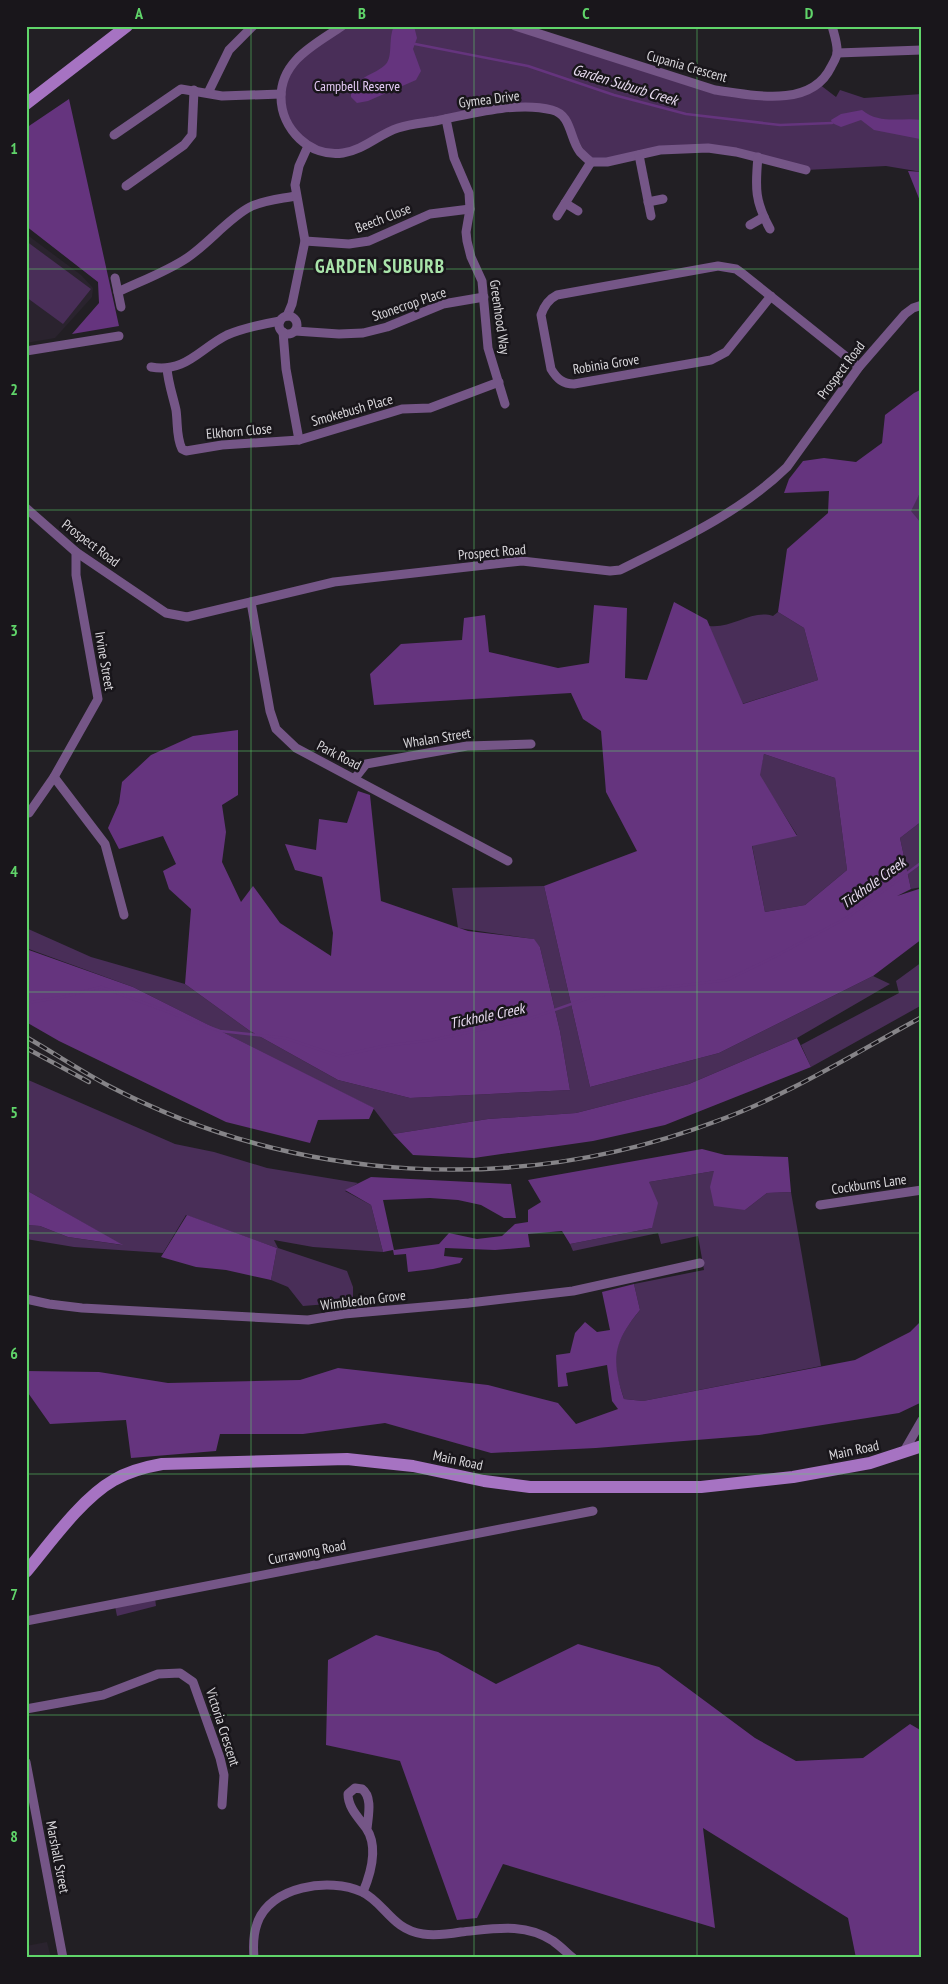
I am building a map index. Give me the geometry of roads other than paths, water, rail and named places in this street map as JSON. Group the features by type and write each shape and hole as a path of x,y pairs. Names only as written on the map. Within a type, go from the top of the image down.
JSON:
{"main road":[{"path":"26,104 127,26"},
{"name":"Main Road","path":"26,1572 89,1499 113,1480 139,1468 162,1464 346,1459 413,1466 484,1481 530,1487 701,1487 793,1478 870,1463 922,1446"}],"street":[{"path":"208,93 229,50 253,26"},
{"path":"299,440 286,369 285,349 305,241 303,225 295,196 296,176 308,146 295,135 288,124 283,112 281,94 286,73 295,61 304,52 342,26"},
{"name":"Cupania Crescent","path":"514,26 715,90 750,95 778,96 799,94 812,88 826,76 837,53"},
{"path":"832,26 837,53 922,50"},
{"path":"114,135 181,89 222,96 281,94"},
{"path":"126,186 184,145 192,135 194,90"},
{"name":"Gymea Drive","path":"308,146 324,151 342,153 361,148 397,128 521,108 554,110 563,115 579,151 591,162"},
{"name":"Greenhood Way","path":"446,119 454,158 469,193 470,209 466,232 467,241 471,257 482,281 488,348 505,404"},
{"path":"557,216 591,162 607,162 660,150 708,148 758,157 806,170"},
{"path":"639,155 651,216"},
{"path":"758,157 755,188 761,212 770,229"},
{"path":"118,292 156,275 186,258 208,242 243,211 252,206 262,202 295,196"},
{"path":"648,202 663,199"},
{"path":"565,203 578,211"},
{"name":"Beech Close","path":"305,241 360,243 370,241 430,214 470,209"},
{"path":"750,225 764,217"},
{"name":"Robinia Grove","path":"771,296 726,352 711,360 574,384 561,382 551,369 541,315 551,297 718,266 736,270 771,296 860,367"},
{"path":"115,278 121,307"},
{"name":"Stonecrop Place","path":"167,368 188,362 227,335 263,325 288,325 314,332 345,334 375,331 387,328 438,306 484,297"},
{"name":"Prospect Road","path":"26,508 76,552 166,612 187,617 334,582 522,561 610,571 620,570 701,529 773,480 787,467 860,367 905,314 913,308 922,305"},
{"path":"26,351 119,336"},
{"path":"151,367 167,368"},
{"name":"Elkhorn Close","path":"167,368 168,385 176,411 178,438 182,449 190,450 222,445 299,440"},
{"name":"Smokebush Place","path":"299,440 389,412 402,409 430,408 499,382"},
{"name":"Irvine Street","path":"26,813 29,813 54,777 98,699 76,575 76,552"},
{"name":"Park Road","path":"251,602 270,711 276,729 296,748 508,861"},
{"name":"Whalan Street","path":"355,778 366,764 467,746 531,744"},
{"path":"54,777 105,844 124,915"},
{"name":"Cockburns Lane","path":"820,1205 922,1190"},
{"name":"Wimbledon Grove","path":"26,1299 82,1308 308,1320 344,1314 469,1303 573,1291 700,1263"},
{"path":"903,1453 922,1420"},
{"name":"Currawong Road","path":"26,1621 593,1511"},
{"name":"Victoria Crescent","path":"26,1709 103,1695 158,1674 180,1673 193,1682 220,1758 224,1775 222,1805"},
{"name":"Marshall Street","path":"26,1762 63,1958"},
{"path":"363,1892 372,1862 372,1849 367,1829"},
{"path":"254,1958 254,1936 259,1918 270,1904 295,1890 324,1885 338,1885 363,1892 394,1920 415,1932 443,1934 519,1928 535,1932 553,1941 573,1958"}],"waterway":[{"name":"Garden Suburb Creek","path":"415,44 528,66 614,95 686,114 780,125 832,123"},
{"name":"Tickhole Creek","path":"32,1002 63,997 101,987 220,1031 285,1038 339,1056 384,1046 432,1040 526,1020 594,996 727,980 848,917 922,862"}],"railway":[{"path":"26,1037 109,1086 181,1119 255,1143 332,1160 409,1168 487,1169 565,1161 642,1145 717,1121 744,1111 796,1086 922,1017"},
{"path":"26,1048 89,1082"}],"district":[{"name":"GARDEN SUBURB","path":"380,266"}],"park label":[{"name":"Campbell Reserve","path":"357,86"}]}
